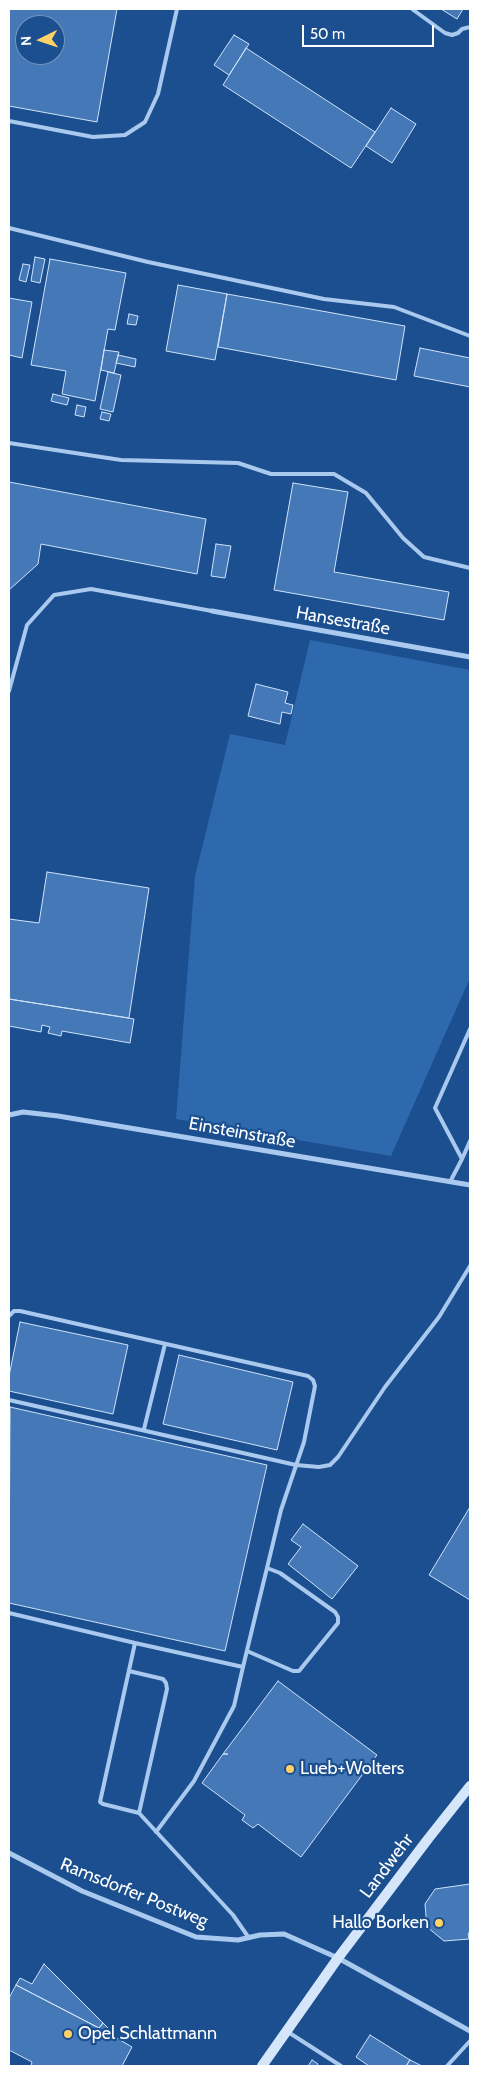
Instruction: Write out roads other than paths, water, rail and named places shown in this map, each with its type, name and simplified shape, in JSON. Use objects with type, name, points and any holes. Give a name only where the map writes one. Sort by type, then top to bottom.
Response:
[{"type":"main road","name":"Landwehr","points":[[262,2066],[338,1958],[470,1786]]},
{"type":"street","name":"Hansestraße","points":[[212,611],[470,657]]},
{"type":"street","name":"Einsteinstraße","points":[[9,1115],[23,1112],[58,1116],[470,1186]]},
{"type":"street","name":"Ramsdorfer Postweg","points":[[9,1853],[82,1891],[196,1937],[238,1940],[260,1935],[284,1934],[338,1958],[470,2031]]},
{"type":"lane","points":[[9,121],[93,137],[125,135],[145,122],[158,94],[177,9]]},
{"type":"lane","points":[[412,9],[452,35],[470,27]]},
{"type":"lane","points":[[9,228],[148,262],[314,296],[394,307],[470,336]]},
{"type":"lane","points":[[9,443],[121,460],[238,463],[271,474],[334,474],[366,493],[403,538],[424,557],[470,568]]},
{"type":"lane","points":[[9,691],[11,675],[27,625],[54,595],[91,589],[212,611]]},
{"type":"lane","points":[[462,1159],[435,1108],[470,1029]]},
{"type":"lane","points":[[450,1182],[470,1141]]},
{"type":"lane","points":[[9,1400],[144,1429],[296,1465],[319,1467],[330,1465],[338,1457],[385,1387],[439,1317],[470,1266]]},
{"type":"lane","points":[[9,1316],[14,1311],[20,1311],[308,1376],[313,1380],[315,1386],[304,1442],[281,1510],[234,1706],[194,1781],[156,1832]]},
{"type":"lane","points":[[144,1429],[164,1344]]},
{"type":"lane","points":[[247,1651],[293,1671],[299,1671],[338,1623],[338,1616],[335,1612],[280,1573],[267,1568]]},
{"type":"lane","points":[[9,1613],[243,1667]]},
{"type":"lane","points":[[135,1643],[100,1802],[139,1812],[233,1916],[249,1939]]},
{"type":"lane","points":[[129,1671],[162,1679],[166,1683],[167,1689],[139,1812]]},
{"type":"lane","points":[[287,2031],[341,2066]]},
{"type":"lane","points":[[448,2066],[470,2041]]},
{"type":"place","name":"Lueb+Wolters","points":[[290,1769]]},
{"type":"place","name":"Hallo Borken","points":[[439,1923]]},
{"type":"place","name":"Opel Schlattmann","points":[[68,2034]]}]
